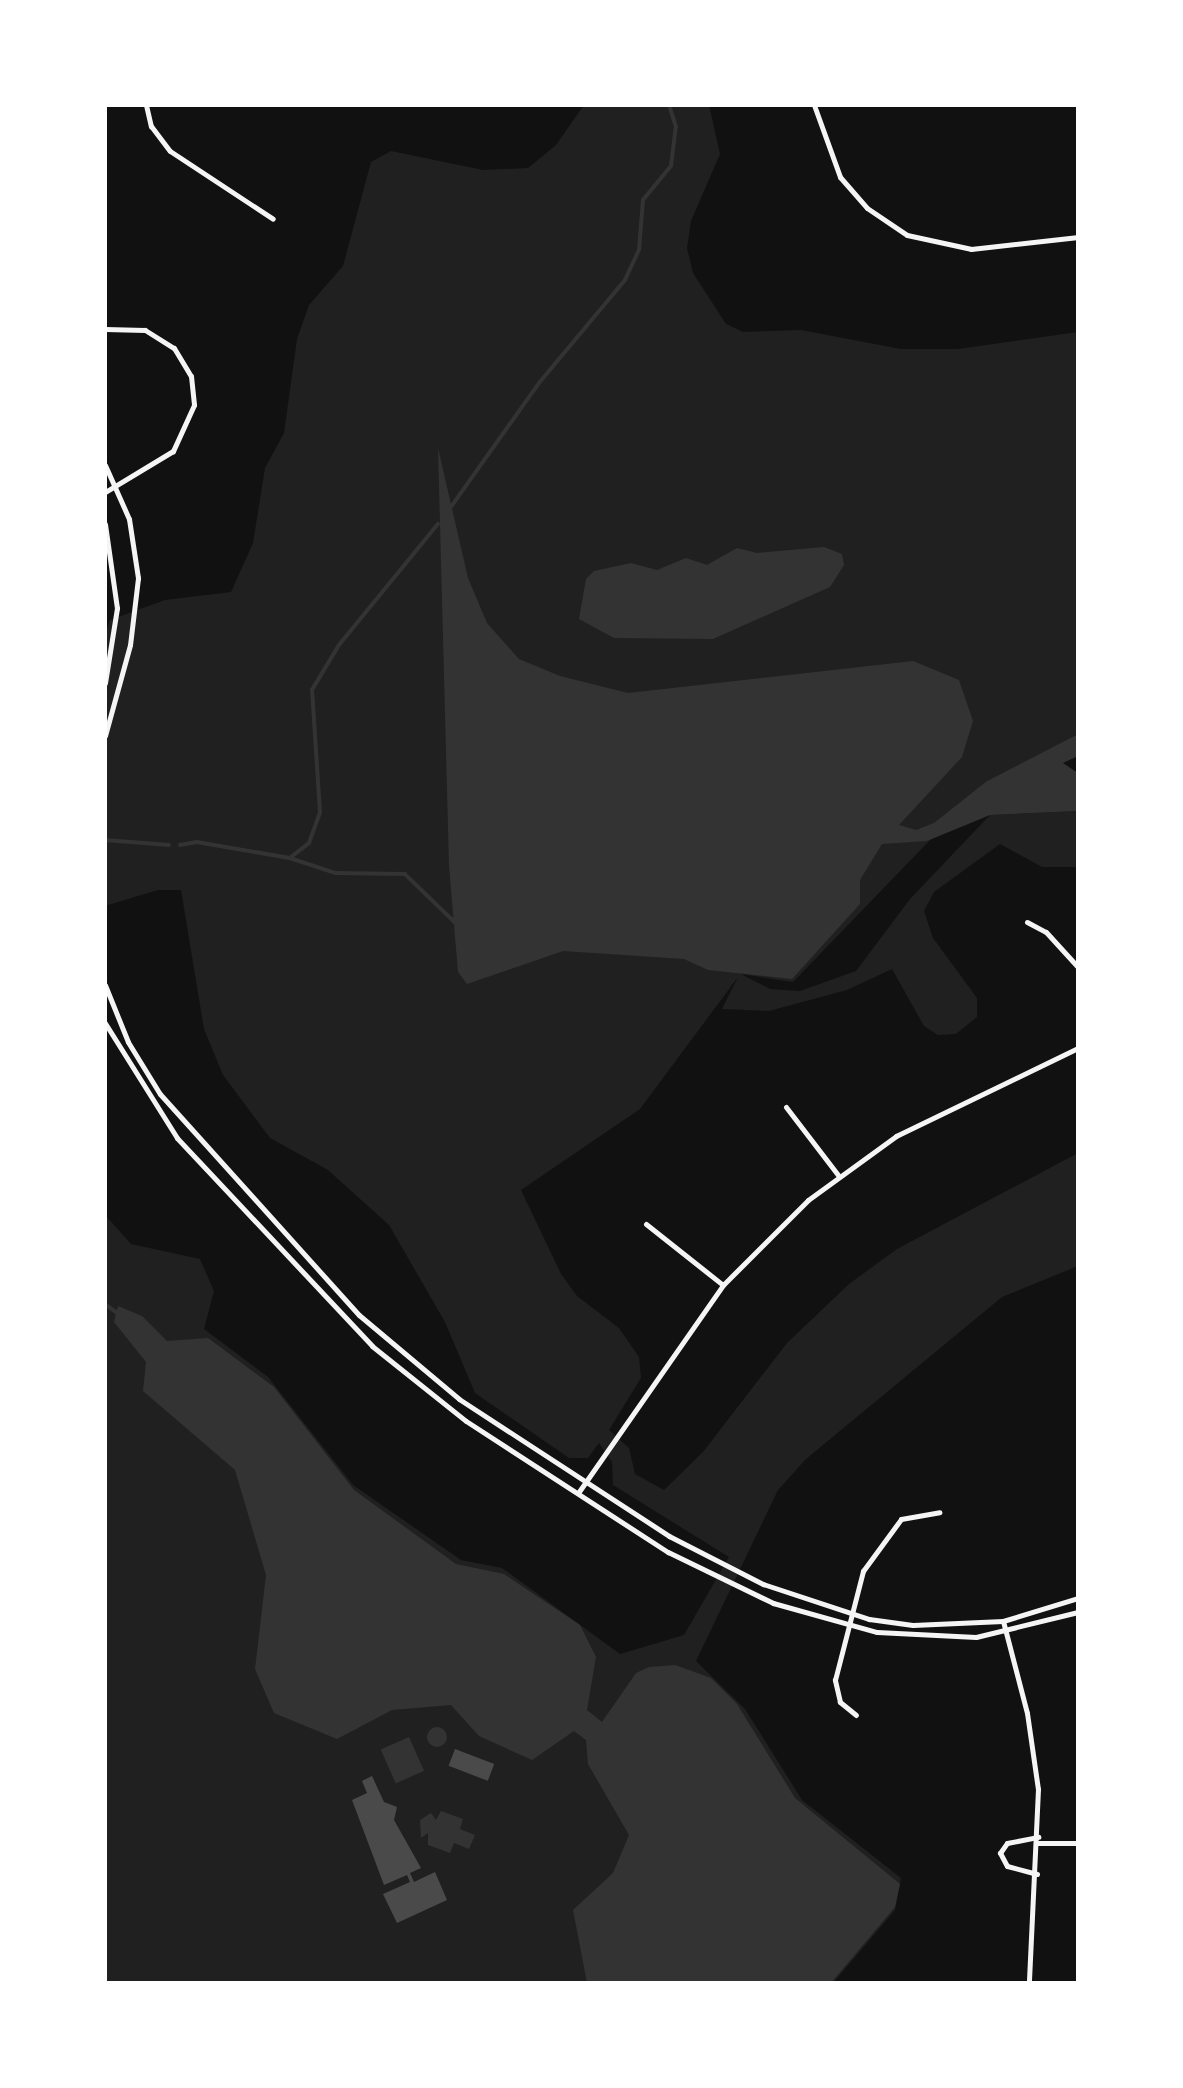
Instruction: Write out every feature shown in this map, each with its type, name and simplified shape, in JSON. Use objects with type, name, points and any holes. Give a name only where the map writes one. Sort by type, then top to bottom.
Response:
[{"type":"street","points":[[146,105],[151,126],[170,151],[273,219]]},
{"type":"street","points":[[814,105],[827,154],[840,177],[867,208],[900,231],[954,249],[1078,237]]},
{"type":"street","points":[[105,329],[130,327],[160,338],[184,362],[194,389],[184,437],[160,463],[105,492]]},
{"type":"street","points":[[105,466],[117,487],[135,545],[138,595],[105,736]]},
{"type":"street","points":[[105,524],[117,608],[105,683]]},
{"type":"street","points":[[1027,922],[1046,932],[1078,967]]},
{"type":"street","points":[[105,985],[128,1042],[160,1094],[323,1279],[427,1375],[586,1481],[738,1573],[852,1614],[913,1625],[1003,1621],[1078,1598]]},
{"type":"street","points":[[105,1023],[173,1132],[343,1318],[433,1397],[578,1493],[725,1583],[849,1626],[926,1637],[1006,1633],[1078,1612]]},
{"type":"street","points":[[578,1493],[723,1285],[838,1175],[896,1136],[1078,1048]]},
{"type":"street","points":[[786,1107],[838,1175]]},
{"type":"street","points":[[646,1224],[723,1285]]},
{"type":"street","points":[[1078,1381],[1078,1398]]},
{"type":"street","points":[[856,1715],[835,1692],[863,1571],[884,1535],[909,1514],[939,1512]]},
{"type":"street","points":[[1003,1621],[1036,1763],[1037,1874],[1029,1983]]},
{"type":"street","points":[[1037,1874],[1007,1866],[1000,1853],[1007,1843],[1037,1840],[1078,1843]]},
{"type":"shaded area","points":[[584,105],[709,105],[720,154],[691,221],[687,248],[693,273],[726,324],[743,332],[801,330],[901,349],[958,349],[1078,332],[1078,734],[987,781],[793,982],[741,974],[770,989],[800,991],[856,971],[910,899],[990,815],[1078,811],[1078,867],[1042,867],[1000,844],[934,892],[924,911],[933,938],[977,998],[977,1017],[956,1034],[938,1035],[924,1026],[892,969],[847,990],[769,1011],[722,1009],[738,977],[640,1109],[521,1190],[561,1274],[577,1296],[619,1328],[639,1357],[641,1378],[609,1430],[629,1448],[635,1474],[664,1490],[703,1452],[787,1343],[849,1284],[897,1249],[1078,1153],[1078,1266],[1002,1297],[806,1459],[778,1490],[696,1661],[745,1709],[802,1800],[901,1878],[895,1910],[833,1983],[105,1983],[105,1215],[131,1244],[200,1259],[214,1291],[204,1329],[268,1377],[353,1485],[461,1560],[502,1568],[620,1654],[684,1635],[729,1557],[613,1485],[612,1462],[599,1443],[588,1458],[569,1458],[475,1393],[445,1322],[389,1225],[328,1170],[270,1138],[223,1075],[204,1029],[181,890],[158,890],[105,906],[105,635],[110,620],[165,600],[231,592],[253,543],[265,468],[284,433],[297,339],[309,305],[343,266],[371,162],[391,151],[483,170],[528,168],[556,145]]},
{"type":"shaded area","points":[[438,448],[468,578],[487,623],[519,659],[560,676],[628,693],[913,661],[959,680],[973,721],[962,757],[899,825],[916,830],[934,823],[987,781],[1078,734],[1078,756],[1063,763],[1078,773],[1078,811],[990,815],[927,841],[882,844],[860,880],[860,904],[792,979],[708,970],[684,959],[563,951],[467,984],[458,972],[449,866]]},
{"type":"shaded area","points":[[824,547],[842,554],[844,565],[830,587],[713,639],[614,638],[579,619],[586,579],[594,571],[631,563],[657,570],[686,558],[707,565],[737,548],[757,553]]},
{"type":"shaded area","points":[[118,1306],[142,1316],[167,1341],[208,1338],[274,1387],[354,1490],[456,1564],[504,1574],[580,1625],[596,1657],[587,1710],[602,1722],[636,1673],[649,1667],[675,1665],[711,1678],[737,1704],[795,1798],[900,1884],[895,1907],[831,1983],[587,1983],[573,1910],[613,1873],[629,1835],[588,1764],[586,1740],[574,1731],[532,1760],[479,1736],[451,1705],[392,1710],[337,1739],[274,1713],[255,1669],[266,1575],[235,1470],[143,1391],[146,1362],[114,1322]]},
{"type":"shaded area","points":[[437,1727],[444,1730],[447,1737],[444,1744],[437,1747],[430,1744],[427,1737],[430,1730]]},
{"type":"shaded area","points":[[409,1737],[424,1771],[396,1783],[381,1750]]},
{"type":"shaded area","points":[[441,1811],[463,1819],[460,1829],[475,1835],[469,1849],[454,1843],[450,1853],[428,1845],[428,1833],[421,1838],[420,1820],[431,1813],[436,1820]]},
{"type":"building","points":[[455,1749],[494,1764],[488,1781],[449,1766]]},
{"type":"building","points":[[372,1776],[384,1802],[397,1807],[394,1820],[421,1868],[410,1873],[414,1882],[435,1872],[447,1900],[397,1923],[383,1894],[410,1882],[407,1875],[384,1885],[352,1800],[367,1793],[362,1781]]},
{"type":"waterway","points":[[451,507],[539,383],[625,280],[639,250],[643,200],[671,166],[676,127],[669,105]]},
{"type":"waterway","points":[[290,858],[309,843],[320,813],[312,690],[339,645],[438,524]]},
{"type":"waterway","points":[[105,840],[169,845]]},
{"type":"waterway","points":[[180,845],[197,842],[290,858],[336,873],[405,874],[457,924]]},
{"type":"waterway","points":[[105,1304],[116,1312]]}]
